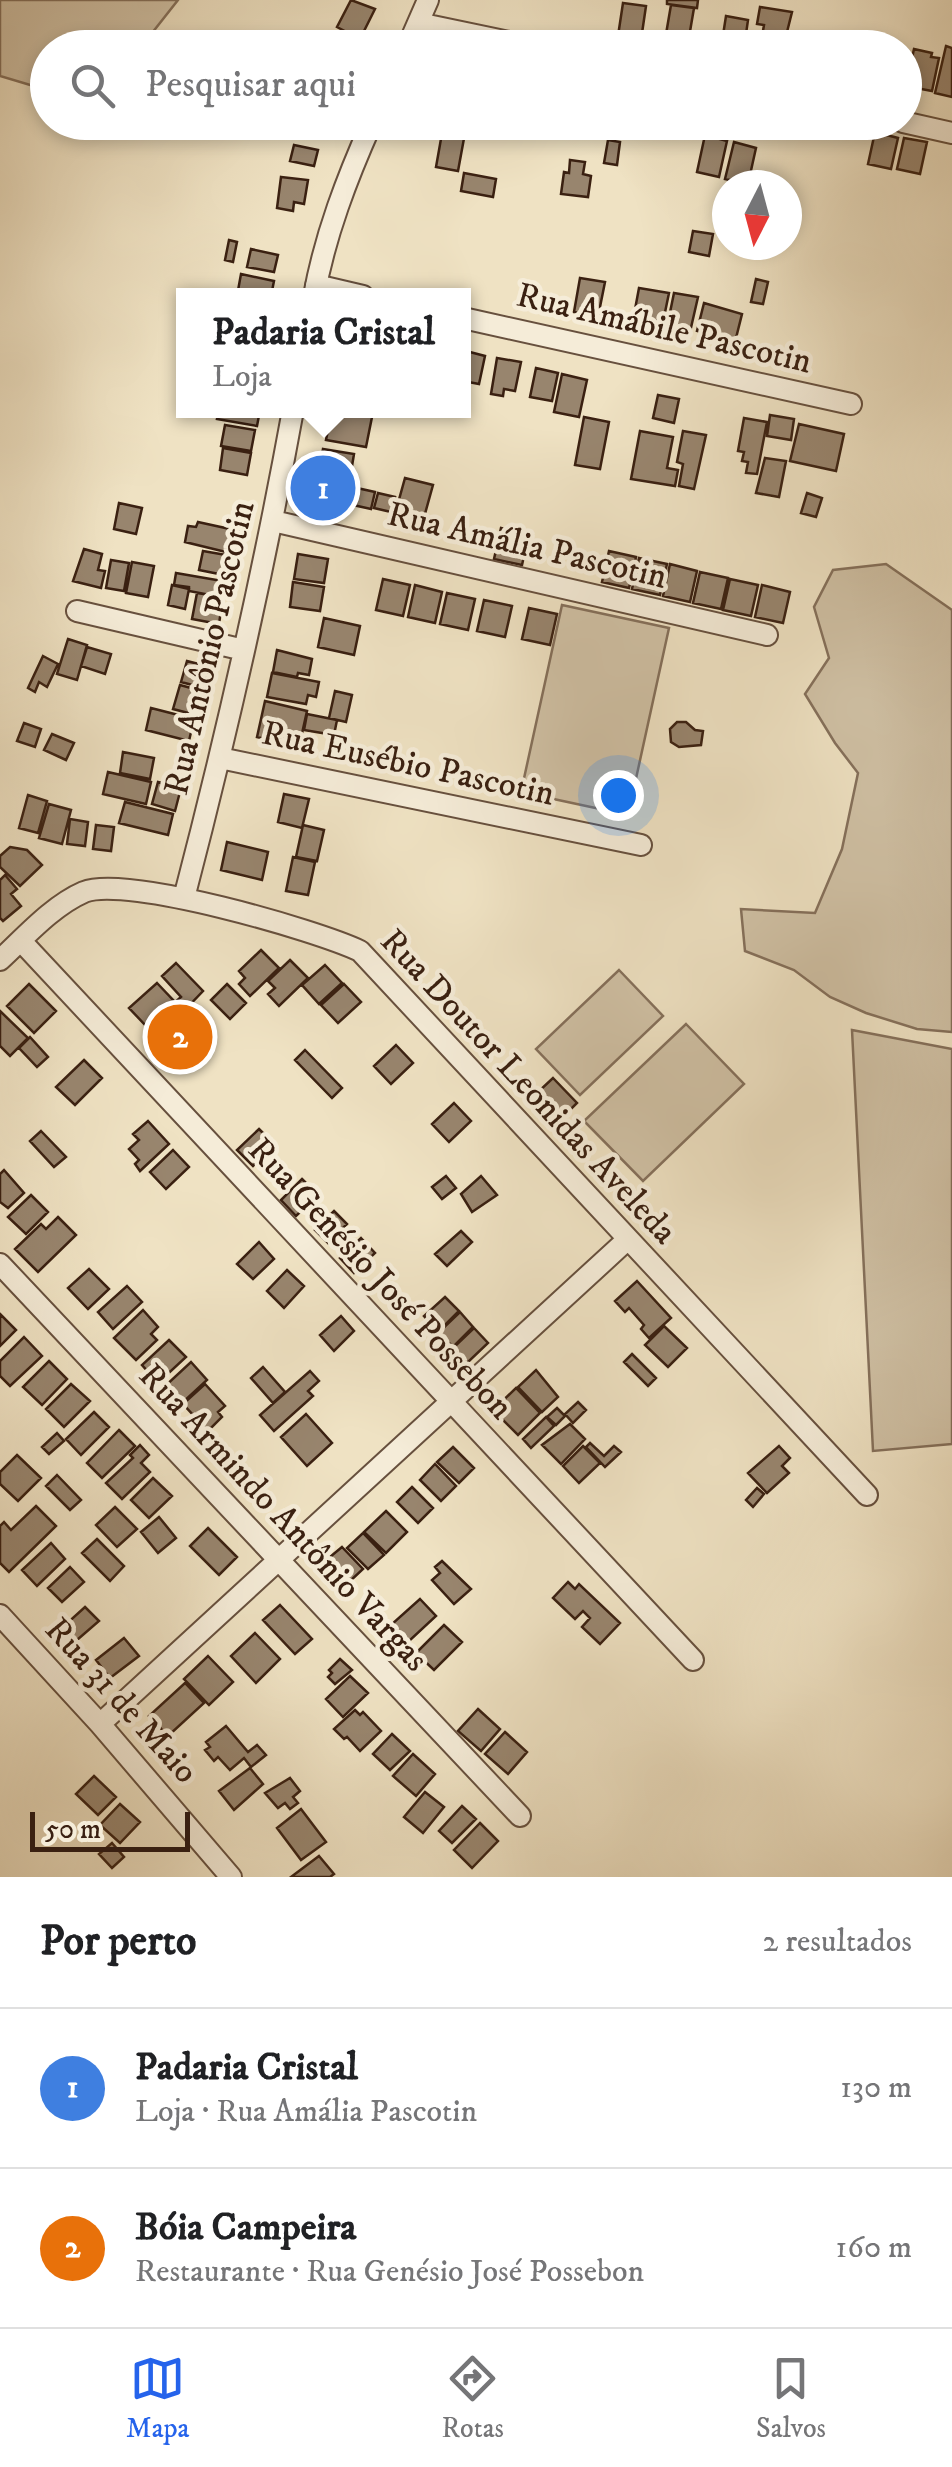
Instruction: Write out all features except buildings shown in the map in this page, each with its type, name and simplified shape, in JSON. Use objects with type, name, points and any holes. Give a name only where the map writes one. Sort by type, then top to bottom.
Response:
[{"type":"street","points":[[415,30],[428,0]]},
{"type":"street","points":[[418,23],[452,30]]},
{"type":"street","points":[[922,126],[952,132]]},
{"type":"street","points":[[315,288],[324,249],[364,140]]},
{"type":"street","name":"Rua Amábile Pascotin","points":[[471,320],[851,404]]},
{"type":"street","name":"Rua Antônio Pascotin","points":[[184,898],[220,758],[292,418]]},
{"type":"street","name":"Rua Amália Pascotin","points":[[273,520],[767,635]]},
{"type":"street","points":[[76,611],[244,650]]},
{"type":"street","name":"Rua Eusébio Pascotin","points":[[220,758],[642,845]]},
{"type":"street","name":"Rua Doutor Leonidas Aveleda","points":[[0,960],[59,908],[86,891],[114,889],[184,898],[333,938],[360,952],[867,1494]]},
{"type":"street","name":"Rua Genésio José Possebon","points":[[20,941],[693,1660]]},
{"type":"street","points":[[100,1724],[628,1239]]},
{"type":"street","name":"Rua Armindo Antônio Vargas","points":[[0,1264],[520,1816]]},
{"type":"street","name":"Rua 31 de Maio","points":[[0,1615],[231,1877]]},
{"type":"shaded area","points":[[0,0],[178,0],[154,30],[30,30],[30,85],[0,76]]},
{"type":"shaded area","points":[[886,564],[952,610],[952,1032],[917,1029],[866,1013],[830,997],[794,970],[745,951],[741,909],[815,913],[842,849],[858,773],[805,694],[829,658],[814,607],[833,570]]},
{"type":"shaded area","points":[[562,605],[669,628],[628,815],[521,792]]},
{"type":"shaded area","points":[[619,970],[663,1016],[580,1095],[536,1049]]},
{"type":"shaded area","points":[[686,1024],[744,1084],[643,1181],[584,1121]]},
{"type":"shaded area","points":[[852,1030],[952,1049],[952,1444],[873,1451]]},
{"type":"place","name":"Padaria Cristal","points":[[323,488]]},
{"type":"place","name":"Bóia Campeira","points":[[180,1037]]}]
